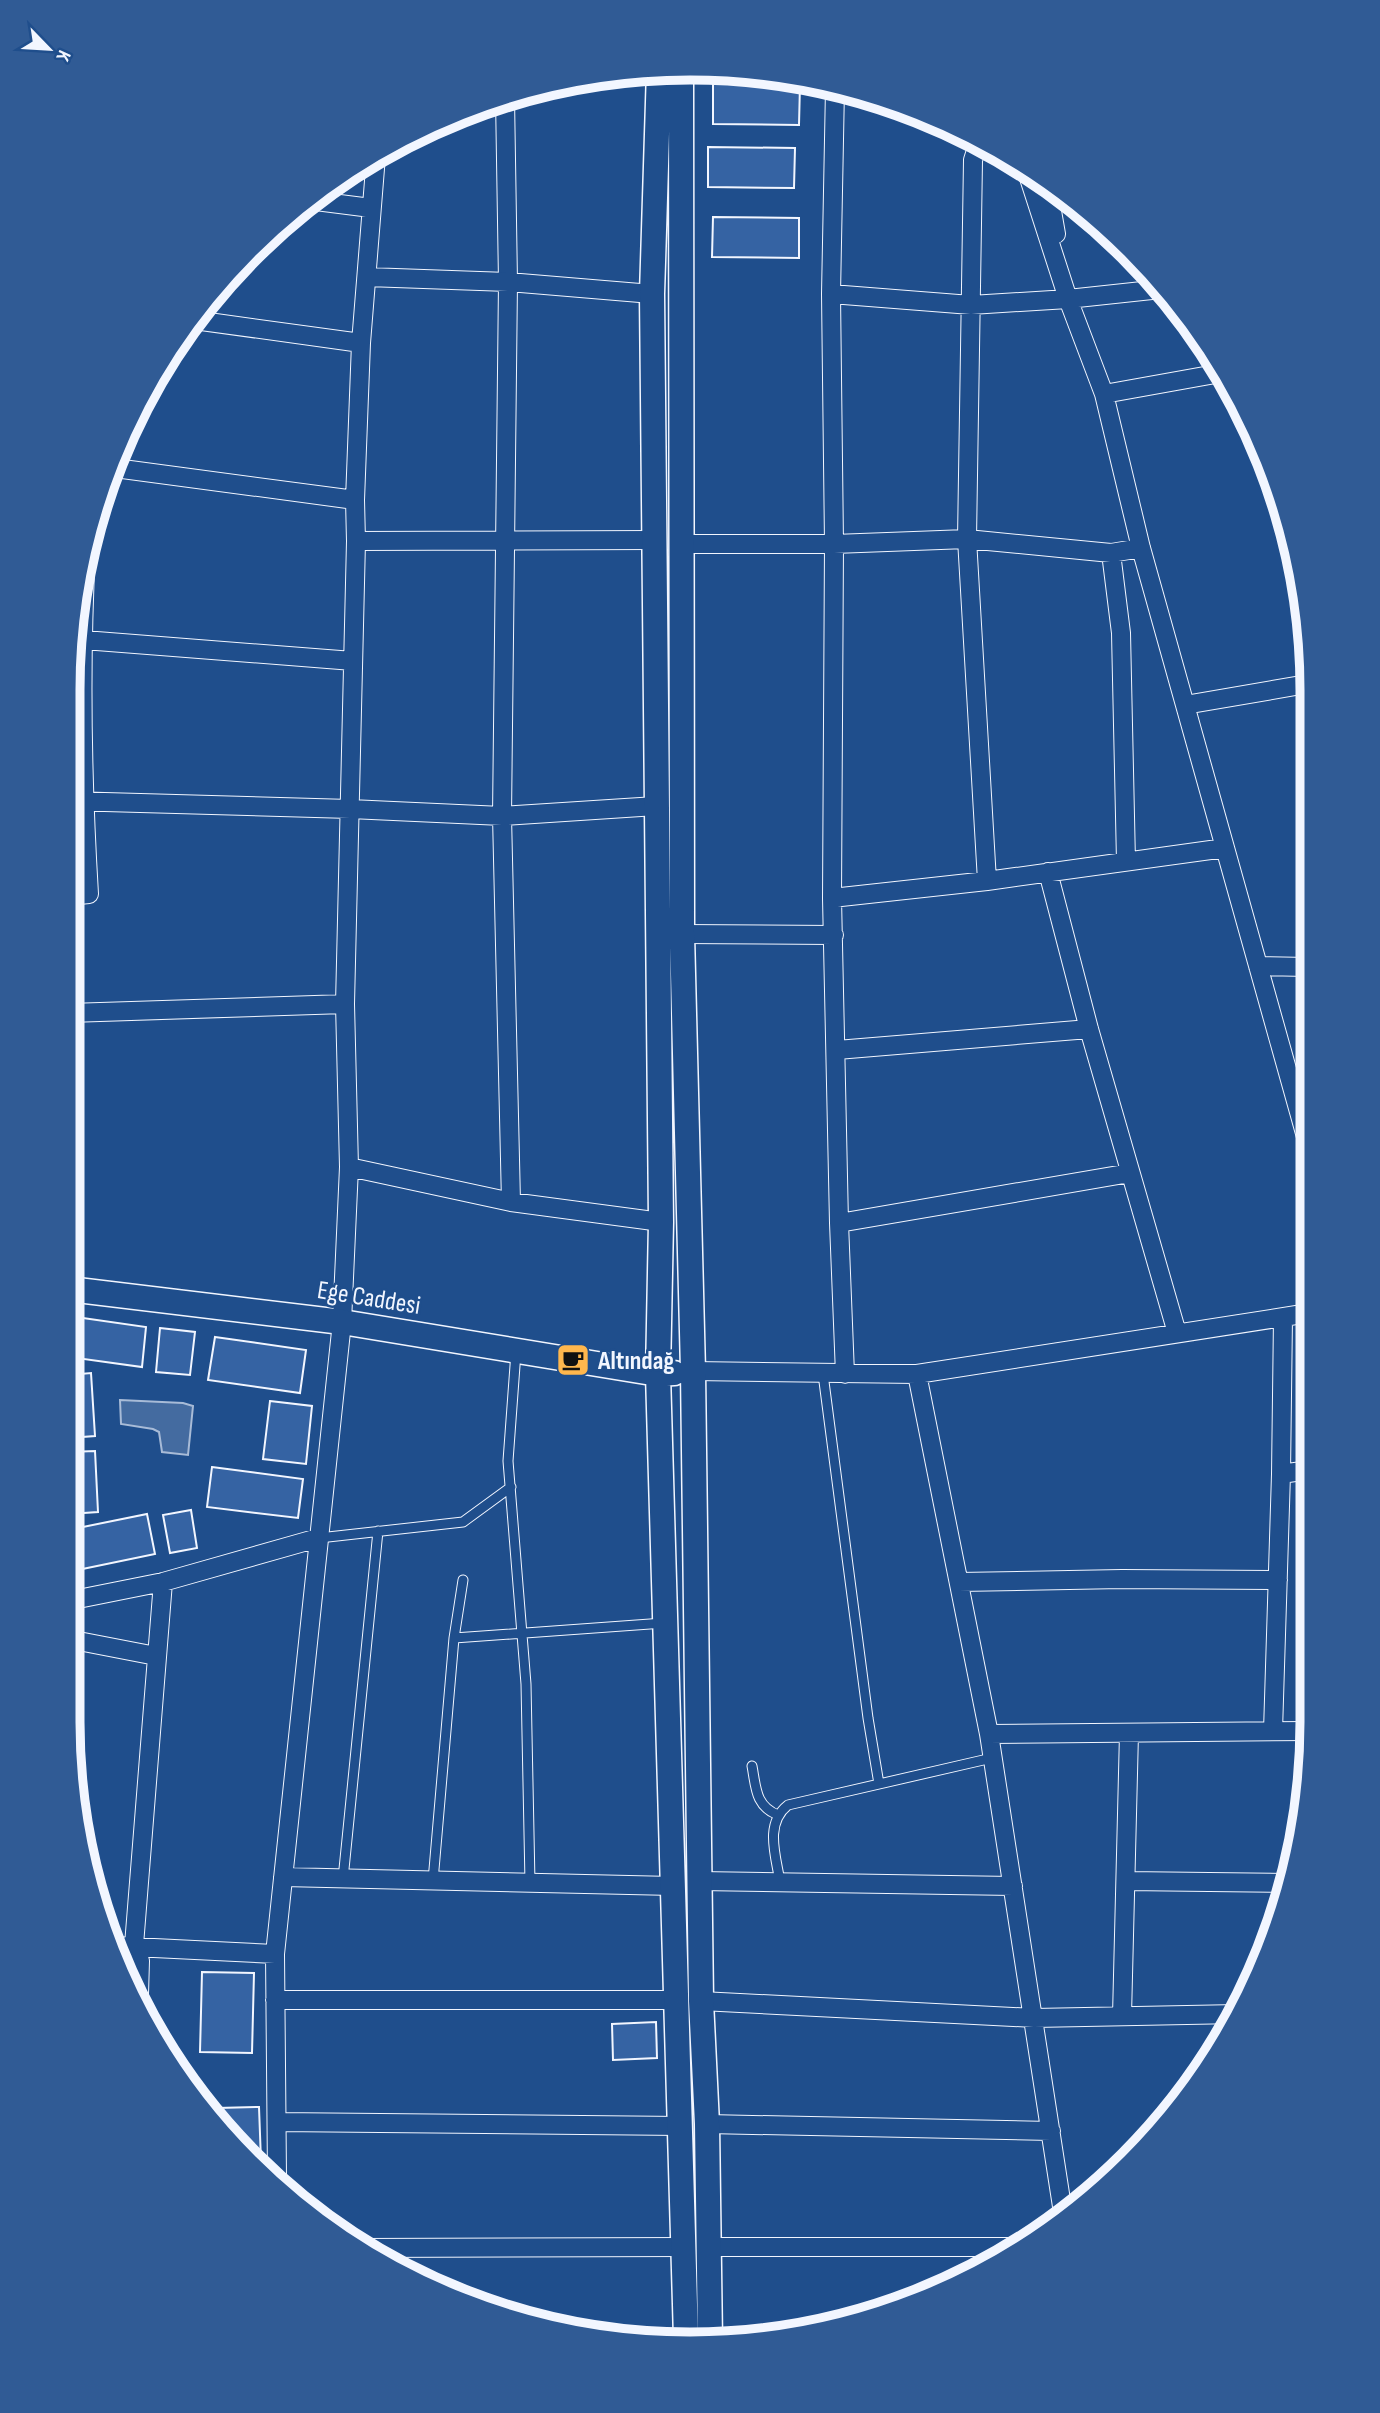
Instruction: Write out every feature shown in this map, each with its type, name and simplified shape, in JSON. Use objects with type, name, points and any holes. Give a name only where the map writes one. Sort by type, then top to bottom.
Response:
[{"type":"main road","points":[[681,80],[682,934],[693,1371],[701,2001],[710,2247],[710,2332]]},
{"type":"main road","points":[[659,82],[652,294],[661,1222],[658,1374],[686,2332]]},
{"type":"main road","name":"Ege Caddesi","points":[[80,1290],[342,1322],[658,1374],[693,1371]]},
{"type":"street","points":[[835,98],[831,293],[834,544],[832,898],[845,1374]]},
{"type":"street","points":[[505,109],[508,282],[502,816],[511,1202]]},
{"type":"street","points":[[976,152],[973,160],[967,539],[987,881]]},
{"type":"street","points":[[277,2171],[275,1954],[342,1322],[349,1167],[345,1004],[355,499],[361,342],[375,168]]},
{"type":"street","points":[[1031,184],[1068,299],[1104,394],[1141,548],[1300,1115]]},
{"type":"street","points":[[1050,198],[1068,299]]},
{"type":"street","points":[[324,202],[371,208]]},
{"type":"street","points":[[367,278],[508,282],[652,294]]},
{"type":"street","points":[[831,293],[971,305],[1150,290]]},
{"type":"street","points":[[204,321],[361,342]]},
{"type":"street","points":[[1104,394],[1212,375]]},
{"type":"street","points":[[122,469],[355,499]]},
{"type":"street","points":[[680,544],[834,544],[967,539],[1111,552],[1141,548]]},
{"type":"street","points":[[356,541],[653,540]]},
{"type":"street","points":[[1111,552],[1121,633],[1126,862]]},
{"type":"street","points":[[83,641],[353,661]]},
{"type":"street","points":[[1185,705],[1300,685]]},
{"type":"street","points":[[80,801],[502,816],[656,806]]},
{"type":"street","points":[[80,830],[89,894],[80,895]]},
{"type":"street","points":[[832,898],[987,881],[1225,848]]},
{"type":"street","points":[[1048,872],[1130,1173],[1177,1333]]},
{"type":"street","points":[[682,934],[834,935]]},
{"type":"street","points":[[1258,965],[1300,967]]},
{"type":"street","points":[[80,1013],[345,1004]]},
{"type":"street","points":[[837,1050],[1090,1029]]},
{"type":"street","points":[[349,1167],[511,1202],[661,1222]]},
{"type":"street","points":[[839,1223],[1130,1173]]},
{"type":"street","points":[[693,1371],[917,1374],[1300,1314]]},
{"type":"street","points":[[1273,1731],[1283,1317]]},
{"type":"street","points":[[917,1374],[989,1734],[1062,2206]]},
{"type":"street","points":[[1281,1474],[1300,1471]]},
{"type":"street","points":[[80,1599],[163,1582],[318,1538]]},
{"type":"street","points":[[959,1582],[1278,1580]]},
{"type":"street","points":[[139,1984],[140,1961],[134,1945],[163,1582]]},
{"type":"street","points":[[80,1641],[156,1656]]},
{"type":"street","points":[[989,1734],[1300,1731]]},
{"type":"street","points":[[1122,2016],[1129,1733]]},
{"type":"street","points":[[283,1877],[673,1886]]},
{"type":"street","points":[[699,1881],[1013,1886]]},
{"type":"street","points":[[1126,1881],[1278,1883]]},
{"type":"street","points":[[123,1945],[275,1954]]},
{"type":"street","points":[[275,2000],[675,2000]]},
{"type":"street","points":[[701,2001],[1034,2018],[1225,2014]]},
{"type":"street","points":[[277,2122],[681,2126]]},
{"type":"street","points":[[706,2124],[1051,2131]]},
{"type":"street","points":[[380,2248],[684,2247]]},
{"type":"street","points":[[710,2247],[1001,2247]]},
{"type":"lane","points":[[516,1351],[509,1461],[526,1684],[530,1883]]},
{"type":"lane","points":[[823,1374],[879,1784]]},
{"type":"lane","points":[[318,1538],[463,1522],[511,1487]]},
{"type":"lane","points":[[343,1879],[378,1531]]},
{"type":"lane","points":[[433,1881],[454,1638],[463,1580]]},
{"type":"lane","points":[[454,1638],[666,1623]]},
{"type":"lane","points":[[780,1882],[773,1829],[778,1815],[789,1805],[992,1758]]},
{"type":"lane","points":[[752,1766],[758,1800],[778,1815]]},
{"type":"water","points":[[120,1400],[183,1403],[193,1406],[188,1455],[162,1452],[159,1432],[153,1429],[121,1424]]},
{"type":"building","points":[[713,83],[744,83],[800,91],[799,125],[713,124]]},
{"type":"building","points":[[708,147],[795,148],[794,188],[708,187]]},
{"type":"building","points":[[713,217],[799,218],[799,258],[712,257]]},
{"type":"building","points":[[80,1318],[146,1327],[142,1367],[80,1359]]},
{"type":"building","points":[[160,1328],[195,1332],[190,1375],[156,1372]]},
{"type":"building","points":[[215,1337],[306,1350],[300,1393],[208,1380]]},
{"type":"building","points":[[91,1373],[95,1436],[80,1437],[80,1374]]},
{"type":"building","points":[[270,1401],[312,1406],[306,1464],[263,1459]]},
{"type":"building","points":[[95,1451],[98,1512],[80,1513],[80,1452]]},
{"type":"building","points":[[212,1467],[303,1479],[298,1518],[207,1507]]},
{"type":"building","points":[[191,1510],[197,1548],[170,1553],[163,1515]]},
{"type":"building","points":[[147,1514],[155,1554],[80,1570],[80,1528]]},
{"type":"building","points":[[202,1972],[254,1973],[252,2053],[200,2052]]},
{"type":"building","points":[[656,2022],[657,2058],[613,2060],[612,2024]]},
{"type":"building","points":[[259,2107],[261,2156],[232,2125],[218,2108]]},
{"type":"place","name":"Altındağ","points":[[573,1360]]}]
